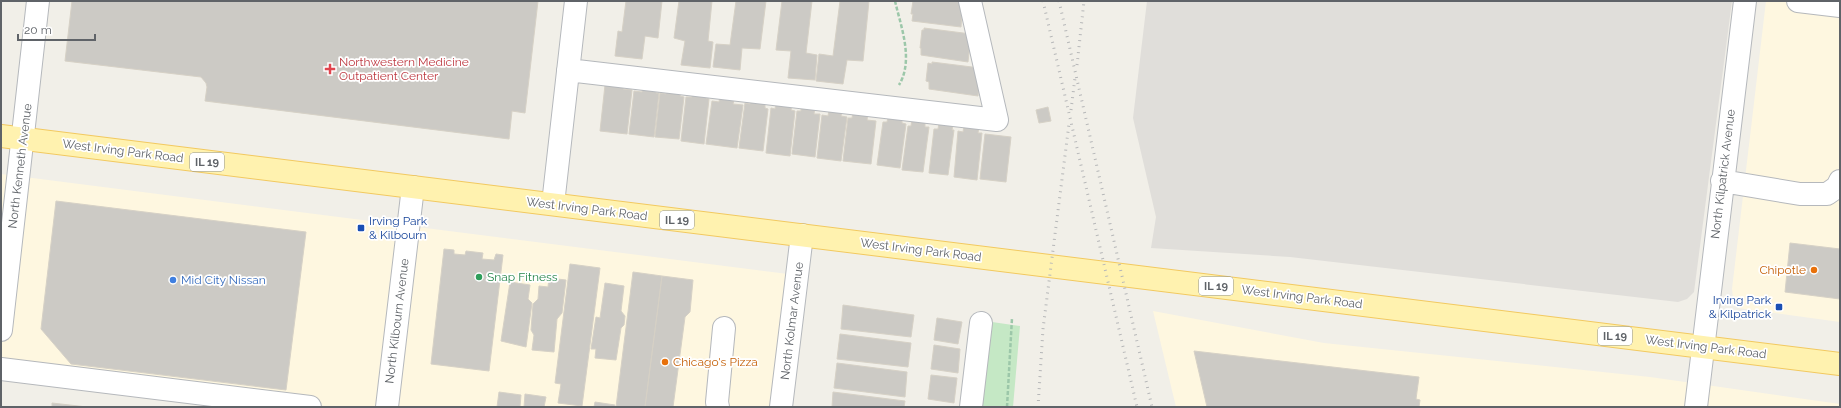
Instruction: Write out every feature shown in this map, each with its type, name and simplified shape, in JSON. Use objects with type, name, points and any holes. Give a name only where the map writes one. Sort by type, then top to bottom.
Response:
[{"type":"main road","name":"West Irving Park Road","points":[[1,136],[1840,364]]},
{"type":"street","name":"North Kenneth Avenue","points":[[1,330],[38,1]]},
{"type":"street","points":[[552,204],[576,1]]},
{"type":"street","points":[[568,70],[997,120],[970,1]]},
{"type":"street","name":"North Kilpatrick Avenue","points":[[1696,407],[1722,181],[1745,1]]},
{"type":"street","points":[[1798,1],[1840,6]]},
{"type":"street","points":[[1722,181],[1800,194],[1827,194],[1837,187],[1840,182]]},
{"type":"street","name":"North Kilbourn Avenue","points":[[386,407],[413,187]]},
{"type":"street","name":"North Kolmar Avenue","points":[[781,407],[802,235]]},
{"type":"street","points":[[971,407],[981,323]]},
{"type":"street","points":[[718,407],[717,402],[724,328]]},
{"type":"street","points":[[1,369],[193,400],[310,407]]},
{"type":"path","points":[[886,107],[906,75],[906,46],[895,1]]},
{"type":"path","points":[[1007,407],[1012,318]]},
{"type":"shaded area","points":[[1147,1],[1732,1],[1694,292],[1687,299],[1678,302],[1290,257],[1151,248],[1156,217],[1133,118]]},
{"type":"shaded area","points":[[1766,1],[1840,1],[1840,322],[1738,308],[1734,305],[1732,289]]},
{"type":"shaded area","points":[[1,174],[796,275],[778,407],[333,407],[1,366]]},
{"type":"shaded area","points":[[1153,311],[1324,343],[1650,377],[1840,404],[1840,407],[1176,407]]},
{"type":"green space","points":[[992,322],[1020,326],[1013,407],[982,407]]},
{"type":"building","name":"Northwestern Medicine Outpatient Center","points":[[72,1],[538,1],[525,113],[512,111],[509,139],[205,101],[207,87],[206,83],[201,77],[65,61]]},
{"type":"building","points":[[626,1],[662,1],[658,38],[645,36],[642,59],[615,56],[618,31],[622,32]]},
{"type":"building","points":[[679,1],[712,1],[708,41],[713,42],[710,68],[681,65],[685,41],[674,38]]},
{"type":"building","points":[[736,1],[766,1],[760,49],[742,48],[740,70],[713,67],[716,44],[730,45]]},
{"type":"building","points":[[782,1],[812,1],[806,53],[817,55],[815,80],[788,78],[791,51],[776,50]]},
{"type":"building","points":[[840,1],[869,1],[863,61],[847,60],[843,84],[816,81],[819,54],[833,56]]},
{"type":"building","points":[[913,1],[963,1],[961,27],[912,21],[913,14],[911,14]]},
{"type":"building","points":[[924,28],[971,34],[968,62],[921,55],[920,48],[922,30],[924,30]]},
{"type":"building","points":[[932,62],[980,68],[978,96],[929,89],[929,82],[926,81],[928,63],[932,64]]},
{"type":"building","points":[[624,83],[623,89],[632,90],[627,134],[600,131],[605,85]]},
{"type":"building","points":[[643,87],[656,89],[656,93],[659,93],[654,137],[629,134],[634,91],[642,92]]},
{"type":"building","points":[[667,90],[681,92],[680,96],[684,97],[679,139],[655,137],[660,93],[666,94]]},
{"type":"building","points":[[692,92],[707,93],[706,98],[709,99],[704,144],[681,141],[686,97],[692,97]]},
{"type":"building","points":[[720,95],[735,96],[733,104],[743,105],[737,148],[706,144],[712,101],[719,102]]},
{"type":"building","points":[[751,100],[765,102],[765,108],[768,109],[763,151],[739,148],[745,103],[750,104]]},
{"type":"building","points":[[776,103],[792,105],[791,110],[795,111],[790,156],[766,153],[771,108],[775,109]]},
{"type":"building","points":[[801,106],[815,107],[814,114],[820,114],[815,157],[792,154],[797,111],[801,111]]},
{"type":"building","points":[[1048,107],[1051,121],[1039,123],[1036,110]]},
{"type":"building","points":[[829,110],[842,111],[841,116],[847,117],[841,161],[817,158],[822,115],[828,116]]},
{"type":"building","points":[[853,112],[868,113],[867,120],[876,121],[871,164],[843,161],[848,118],[852,118]]},
{"type":"building","points":[[888,117],[902,119],[902,123],[906,124],[900,168],[877,165],[883,122],[887,122]]},
{"type":"building","points":[[912,118],[925,120],[925,127],[929,127],[923,172],[902,170],[908,126],[911,126]]},
{"type":"building","points":[[939,123],[953,125],[952,130],[954,130],[948,175],[929,173],[934,129],[938,129]]},
{"type":"building","points":[[964,126],[979,127],[978,133],[982,133],[977,180],[954,177],[958,131],[963,132]]},
{"type":"building","points":[[985,134],[1011,137],[1006,182],[980,179]]},
{"type":"building","name":"Mid City Nissan","points":[[56,201],[306,232],[286,390],[71,364],[41,329]]},
{"type":"building","name":"Chipotle","points":[[1790,243],[1840,249],[1840,299],[1785,292]]},
{"type":"building","points":[[444,249],[454,250],[454,254],[465,255],[466,251],[483,253],[482,259],[494,260],[496,254],[503,255],[489,371],[431,364]]},
{"type":"building","points":[[570,264],[600,268],[582,406],[558,403],[561,384],[555,383]]},
{"type":"building","points":[[633,272],[662,276],[645,407],[616,407]]},
{"type":"building","name":"Chicago's Pizza","points":[[662,276],[693,280],[690,312],[685,317],[673,407],[645,407]]},
{"type":"building","points":[[549,278],[566,280],[562,313],[557,319],[554,352],[532,350],[534,335],[531,330],[533,304],[538,299],[539,286],[548,287]]},
{"type":"building","points":[[510,282],[530,285],[528,299],[532,303],[526,347],[501,341]]},
{"type":"building","points":[[605,283],[624,286],[621,311],[625,316],[624,325],[621,328],[616,360],[595,358],[596,349],[591,349],[596,317],[600,318]]},
{"type":"building","points":[[843,305],[914,315],[911,337],[841,329]]},
{"type":"building","points":[[937,318],[962,322],[958,344],[934,340]]},
{"type":"building","points":[[840,334],[911,343],[908,367],[837,359]]},
{"type":"building","points":[[934,345],[960,349],[958,373],[931,369]]},
{"type":"building","points":[[1194,351],[1419,377],[1416,399],[1420,400],[1419,407],[1207,407]]},
{"type":"building","points":[[837,363],[907,372],[905,397],[834,388]]},
{"type":"building","points":[[931,375],[957,378],[954,403],[928,399]]},
{"type":"building","points":[[499,392],[521,395],[520,407],[497,407]]},
{"type":"building","points":[[833,392],[905,401],[904,407],[832,407]]},
{"type":"building","points":[[525,394],[546,397],[544,407],[524,407]]},
{"type":"building","points":[[595,402],[615,405],[614,407],[594,407]]},
{"type":"building","points":[[52,403],[87,407],[52,407]]},
{"type":"railway","points":[[1043,1],[1137,407]]},
{"type":"railway","points":[[1059,1],[1152,407]]},
{"type":"railway","points":[[1077,65],[1084,1]]},
{"type":"railway","points":[[1071,110],[1075,78]]},
{"type":"railway","points":[[1038,407],[1043,329],[1069,124]]},
{"type":"place","name":"Northwestern Medicine Outpatient Center","points":[[330,69]]},
{"type":"place","name":"Irving Park & Kilbourn","points":[[361,228]]},
{"type":"place","name":"Chipotle","points":[[1814,270]]},
{"type":"place","name":"Snap Fitness","points":[[479,277]]},
{"type":"place","name":"Mid City Nissan","points":[[173,280]]},
{"type":"place","name":"Irving Park & Kilpatrick","points":[[1779,307]]},
{"type":"place","name":"Chicago's Pizza","points":[[665,362]]}]
